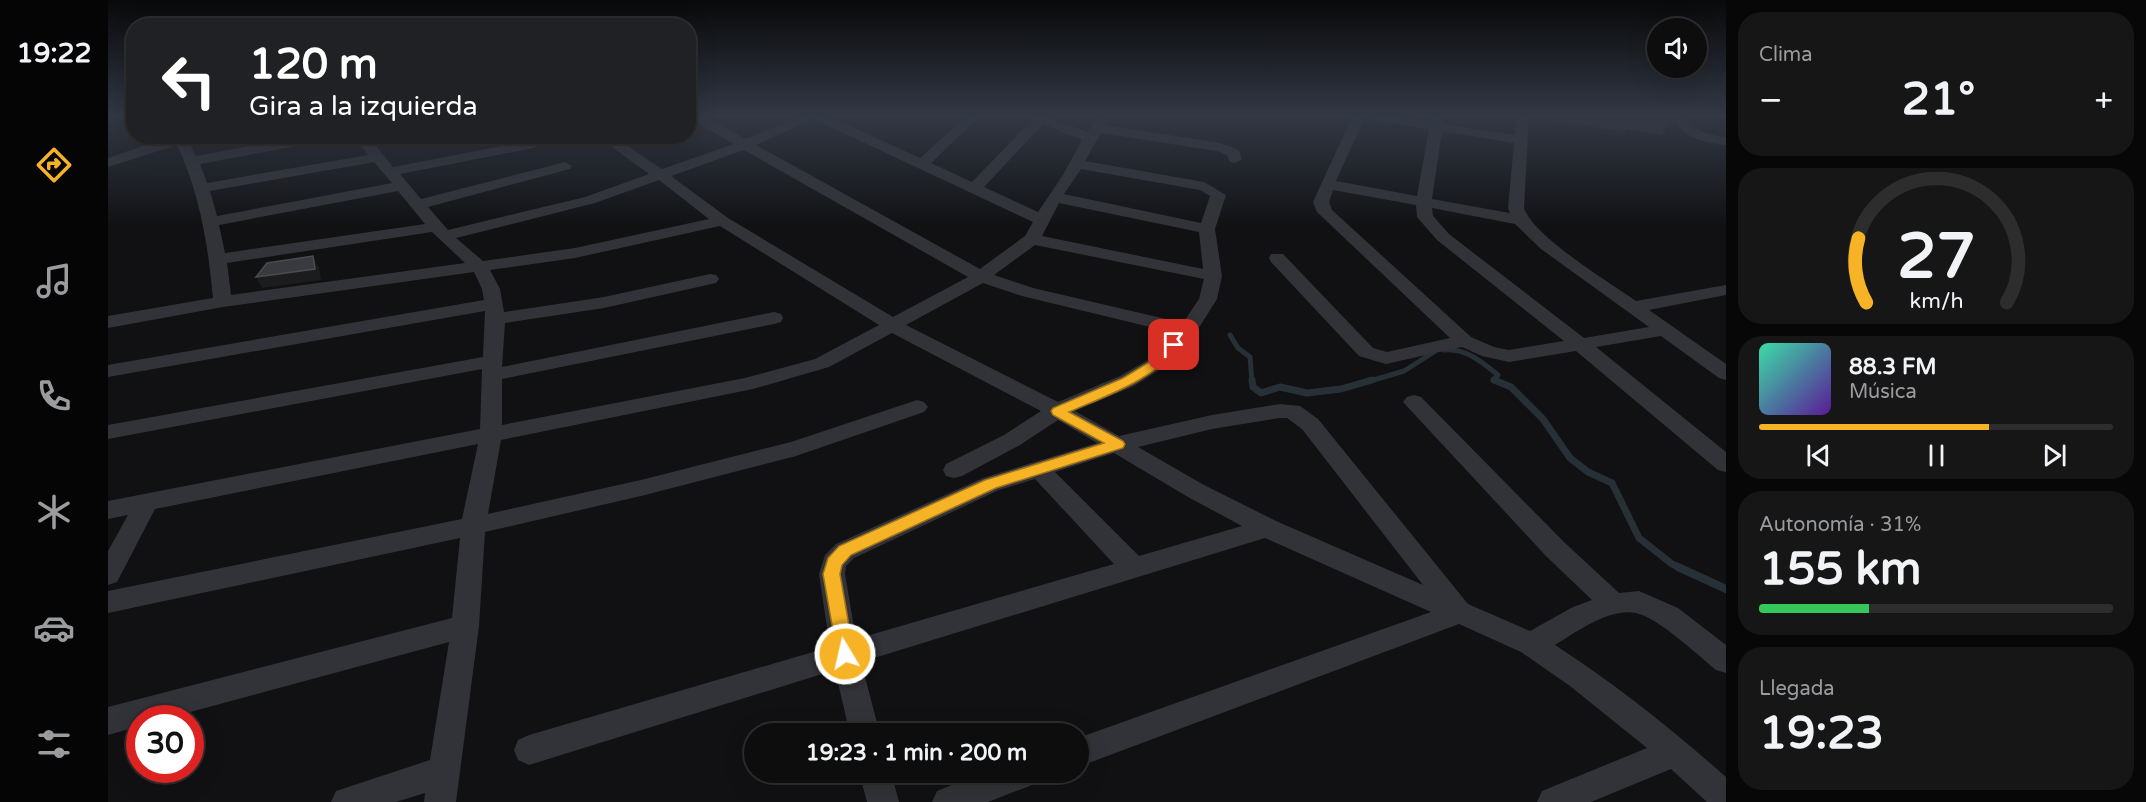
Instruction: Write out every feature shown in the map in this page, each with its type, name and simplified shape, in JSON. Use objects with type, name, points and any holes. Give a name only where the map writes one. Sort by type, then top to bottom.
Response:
[{"type":"street","points":[[108,162],[139,152]]},
{"type":"street","points":[[189,152],[203,189],[212,222],[223,302]]},
{"type":"street","points":[[193,161],[239,152]]},
{"type":"street","points":[[347,802],[443,787],[465,626],[473,526],[491,434],[494,311],[491,289],[479,266],[440,232],[373,152]]},
{"type":"street","points":[[212,222],[388,172],[489,152]]},
{"type":"street","points":[[627,152],[722,221],[894,326],[1067,416],[1196,491],[1267,528],[1531,644],[1580,677],[1675,752],[1726,798]]},
{"type":"street","points":[[218,259],[440,232],[590,200],[724,152]]},
{"type":"street","points":[[757,152],[981,277],[1028,292],[1188,330]]},
{"type":"street","points":[[896,152],[1042,220]]},
{"type":"street","points":[[922,164],[935,152]]},
{"type":"street","points":[[974,189],[1007,152]]},
{"type":"street","points":[[108,510],[786,374],[822,363],[981,277],[1032,239],[1054,197],[1083,152]]},
{"type":"street","points":[[1233,152],[1234,159]]},
{"type":"street","points":[[1342,152],[1321,202],[1325,212],[1464,341],[1489,352],[1509,356],[1665,330]]},
{"type":"street","points":[[1432,152],[1424,203],[1425,217],[1443,237],[1579,343],[1726,464]]},
{"type":"street","points":[[1520,152],[1516,208],[1520,220],[1547,245],[1633,308],[1722,368]]},
{"type":"street","points":[[954,470],[1012,440],[1067,416],[1160,361],[1188,330],[1208,299],[1212,276],[1207,229],[1218,195],[1210,188],[1076,164]]},
{"type":"street","points":[[416,205],[565,166]]},
{"type":"street","points":[[203,189],[388,172]]},
{"type":"street","points":[[1327,184],[1520,220]]},
{"type":"street","points":[[1054,197],[1207,229]]},
{"type":"street","points":[[108,322],[223,302],[575,253],[722,221]]},
{"type":"street","points":[[1032,239],[1212,276]]},
{"type":"street","points":[[1277,258],[1366,352],[1375,357],[1386,358],[1464,341]]},
{"type":"street","points":[[108,371],[494,311],[555,311],[669,290],[710,279]]},
{"type":"street","points":[[1633,308],[1726,290]]},
{"type":"street","points":[[108,432],[774,318]]},
{"type":"street","points":[[1413,402],[1555,549],[1613,604]]},
{"type":"street","points":[[108,602],[473,526],[641,488],[796,448],[916,407]]},
{"type":"street","points":[[862,723],[845,654],[832,574],[834,562],[845,551],[991,484],[1040,470],[1111,441],[1212,422],[1280,411],[1292,411],[1300,416],[1317,433],[1402,538],[1459,613]]},
{"type":"street","points":[[1040,470],[1134,568]]},
{"type":"street","points":[[108,575],[147,502]]},
{"type":"street","points":[[529,750],[1267,528]]},
{"type":"street","points":[[1531,644],[1583,615],[1613,604],[1638,602],[1668,616],[1726,661]]},
{"type":"street","points":[[1089,749],[1459,613]]},
{"type":"street","points":[[108,721],[465,626]]},
{"type":"street","points":[[1553,802],[1675,752]]},
{"type":"street","points":[[878,783],[883,802]]},
{"type":"street","points":[[948,802],[997,783]]},
{"type":"building","points":[[313,256],[315,269],[256,277],[267,263]]},
{"type":"waterway","points":[[1230,335],[1238,348],[1250,357],[1252,382]]},
{"type":"waterway","points":[[1444,350],[1459,351],[1473,357],[1498,375],[1494,380]]},
{"type":"waterway","points":[[1367,382],[1404,371],[1434,352]]},
{"type":"waterway","points":[[1252,380],[1253,387],[1261,393],[1280,387],[1307,393],[1341,389],[1372,380]]},
{"type":"waterway","points":[[1494,380],[1511,387],[1543,419],[1570,458],[1588,472],[1612,483],[1639,538],[1672,564],[1681,568]]},
{"type":"waterway","points":[[1494,380],[1498,382]]},
{"type":"waterway","points":[[1678,567],[1726,589]]},
{"type":"route","points":[[845,654],[832,574],[834,562],[845,551],[991,484],[1118,444],[1058,411],[1127,381],[1160,361],[1174,345]]}]
